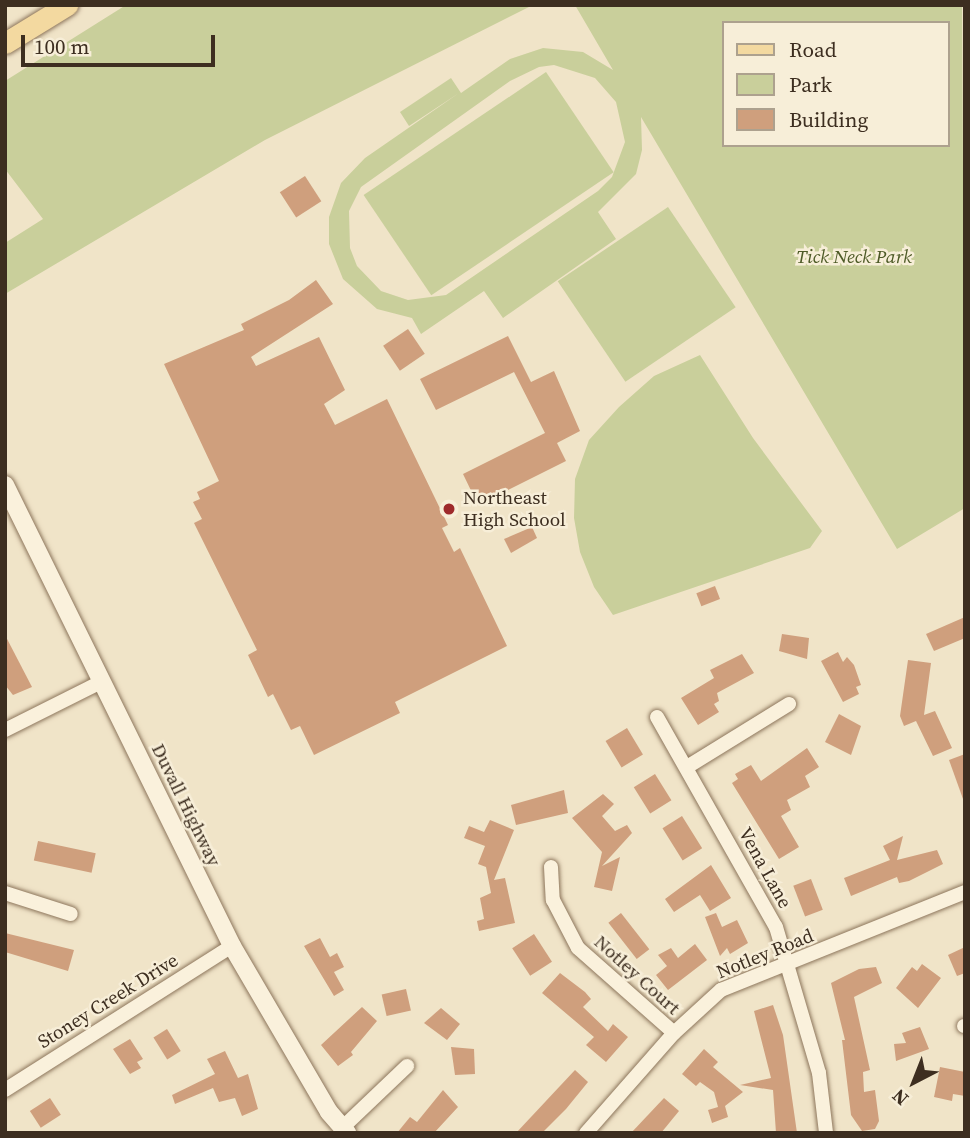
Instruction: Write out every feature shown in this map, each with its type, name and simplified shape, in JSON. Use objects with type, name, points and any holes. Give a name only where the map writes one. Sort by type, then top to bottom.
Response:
[{"type":"main road","points":[[5,43],[56,8]]},
{"type":"street","name":"Duvall Highway","points":[[5,485],[232,946],[345,1131]]},
{"type":"street","points":[[5,730],[101,682]]},
{"type":"street","points":[[687,766],[789,704]]},
{"type":"street","name":"Vena Lane","points":[[657,717],[776,928],[819,1073],[826,1133]]},
{"type":"street","name":"Notley Court","points":[[551,867],[553,900],[578,948],[674,1033]]},
{"type":"street","name":"Notley Road","points":[[586,1133],[674,1033],[721,990],[789,966],[965,892]]},
{"type":"street","points":[[5,893],[71,914]]},
{"type":"street","name":"Stoney Creek Drive","points":[[5,1090],[232,946]]},
{"type":"street","points":[[345,1131],[407,1066]]},
{"type":"green space","points":[[126,5],[533,5],[265,140],[5,294],[5,243],[43,219],[5,169],[5,81]]},
{"type":"green space","name":"Tick Neck Park","points":[[575,5],[962,5],[965,508],[897,549],[641,117],[642,150],[636,174],[598,212],[616,239],[503,318],[484,291],[421,334],[412,318],[377,309],[343,279],[329,244],[329,217],[341,183],[365,158],[459,93],[409,126],[400,112],[451,78],[461,93],[510,59],[543,48],[583,52],[613,70]],"holes":[[[554,65],[595,78],[616,102],[625,142],[612,177],[598,191],[446,295],[408,300],[381,291],[357,266],[350,248],[349,211],[361,187],[510,81],[539,67]]]},
{"type":"green space","points":[[546,72],[614,172],[431,295],[364,195]]},
{"type":"green space","points":[[668,207],[736,307],[625,382],[558,281]]},
{"type":"green space","points":[[700,355],[753,438],[822,531],[810,548],[613,615],[594,587],[580,552],[574,518],[575,479],[589,440],[619,407],[654,376]]},
{"type":"building","points":[[305,176],[321,201],[296,217],[280,192]]},
{"type":"building","points":[[316,280],[333,304],[251,357],[256,366],[319,337],[345,390],[324,404],[335,425],[387,399],[448,525],[442,528],[454,552],[460,548],[507,646],[395,702],[400,713],[314,755],[300,726],[291,730],[273,694],[268,697],[248,655],[257,650],[194,523],[202,519],[193,502],[200,499],[197,492],[219,481],[164,364],[244,330],[241,324],[289,300]]},
{"type":"building","points":[[408,329],[425,354],[400,371],[383,346]]},
{"type":"building","points":[[508,336],[531,382],[554,371],[580,431],[557,443],[566,461],[478,505],[463,474],[545,433],[514,372],[436,410],[420,379]]},
{"type":"building","points":[[532,527],[537,538],[511,553],[504,539]]},
{"type":"building","points":[[715,586],[720,599],[701,606],[696,593]]},
{"type":"building","points":[[965,617],[965,638],[934,651],[926,634]]},
{"type":"building","points":[[782,634],[809,638],[807,659],[779,651]]},
{"type":"building","points":[[5,635],[32,687],[13,695],[5,685]]},
{"type":"building","points":[[838,652],[843,662],[847,657],[854,665],[861,685],[856,687],[859,694],[843,702],[821,661]]},
{"type":"building","points":[[742,654],[754,673],[717,693],[719,701],[714,704],[719,712],[698,725],[681,698],[714,678],[710,670]]},
{"type":"building","points":[[908,660],[931,663],[924,715],[935,711],[952,748],[933,756],[916,721],[904,726],[900,716]]},
{"type":"building","points":[[839,714],[861,726],[851,755],[825,742]]},
{"type":"building","points":[[627,728],[643,755],[622,767],[606,741]]},
{"type":"building","points":[[807,748],[819,767],[805,776],[810,787],[787,800],[791,810],[781,816],[799,847],[779,859],[732,783],[738,779],[735,774],[751,765],[761,781]]},
{"type":"building","points":[[965,754],[965,798],[963,799],[949,760]]},
{"type":"building","points":[[655,774],[671,800],[650,814],[634,787]]},
{"type":"building","points":[[564,790],[568,813],[516,825],[511,805]]},
{"type":"building","points":[[603,794],[614,804],[602,816],[615,831],[627,825],[632,833],[602,866],[620,857],[612,891],[594,887],[602,852],[572,818]]},
{"type":"building","points":[[682,816],[702,848],[683,860],[662,828]]},
{"type":"building","points":[[490,820],[514,830],[494,880],[505,878],[515,923],[479,931],[477,921],[484,919],[480,898],[491,893],[486,867],[478,864],[485,846],[464,838],[469,826],[484,832]]},
{"type":"building","points":[[903,836],[897,860],[937,850],[943,864],[909,881],[899,883],[897,877],[851,896],[844,878],[890,860],[883,846]]},
{"type":"building","points":[[38,841],[96,853],[92,873],[34,861]]},
{"type":"building","points":[[711,865],[731,898],[710,911],[700,895],[674,912],[665,899]]},
{"type":"building","points":[[811,879],[823,910],[805,917],[793,886]]},
{"type":"building","points":[[621,913],[649,949],[637,959],[608,923]]},
{"type":"building","points":[[716,913],[722,927],[737,920],[748,943],[730,954],[727,948],[720,956],[705,917]]},
{"type":"building","points":[[5,933],[74,950],[68,971],[5,952]]},
{"type":"building","points":[[534,934],[552,962],[530,976],[512,948]]},
{"type":"building","points":[[320,938],[330,957],[337,953],[344,967],[334,972],[344,990],[334,996],[304,946]]},
{"type":"building","points":[[695,944],[707,960],[668,990],[656,975],[667,966],[658,955],[671,948],[678,958]]},
{"type":"building","points":[[965,947],[965,973],[957,976],[948,955]]},
{"type":"building","points":[[922,964],[941,978],[918,1008],[896,988],[912,967],[917,971]]},
{"type":"building","points":[[876,967],[882,983],[854,997],[870,1070],[863,1072],[864,1092],[875,1090],[879,1121],[875,1129],[862,1131],[851,1115],[842,1040],[845,1040],[831,983],[859,969]]},
{"type":"building","points":[[560,973],[591,999],[583,1007],[608,1031],[613,1024],[628,1037],[606,1062],[586,1045],[594,1037],[542,993]]},
{"type":"building","points":[[406,989],[411,1010],[387,1016],[382,995]]},
{"type":"building","points":[[773,1005],[783,1035],[797,1133],[776,1133],[773,1090],[740,1085],[771,1078],[754,1011]]},
{"type":"building","points":[[362,1007],[377,1021],[351,1052],[353,1055],[338,1066],[321,1045]]},
{"type":"building","points":[[441,1008],[460,1024],[447,1040],[424,1023]]},
{"type":"building","points":[[920,1027],[929,1049],[896,1061],[894,1044],[906,1043],[902,1033]]},
{"type":"building","points":[[167,1029],[181,1051],[167,1060],[153,1037]]},
{"type":"building","points":[[130,1039],[143,1059],[137,1062],[141,1068],[130,1074],[113,1049]]},
{"type":"building","points":[[451,1047],[474,1049],[475,1074],[455,1075]]},
{"type":"building","points":[[704,1049],[718,1062],[713,1067],[743,1092],[725,1106],[728,1117],[712,1123],[708,1110],[718,1107],[714,1092],[700,1082],[696,1086],[682,1074]]},
{"type":"building","points":[[225,1051],[238,1078],[248,1074],[258,1109],[242,1116],[235,1098],[219,1102],[213,1088],[175,1104],[172,1095],[215,1074],[207,1059]]},
{"type":"building","points":[[940,1067],[965,1072],[965,1096],[953,1094],[952,1101],[934,1097]]},
{"type":"building","points":[[575,1070],[588,1082],[566,1109],[542,1133],[516,1133]]},
{"type":"building","points":[[443,1090],[458,1107],[434,1133],[397,1133],[410,1117],[417,1122]]},
{"type":"building","points":[[50,1098],[61,1115],[41,1128],[30,1111]]},
{"type":"building","points":[[664,1098],[679,1111],[661,1133],[631,1133]]},
{"type":"place","name":"Northeast High School","points":[[449,509]]}]
